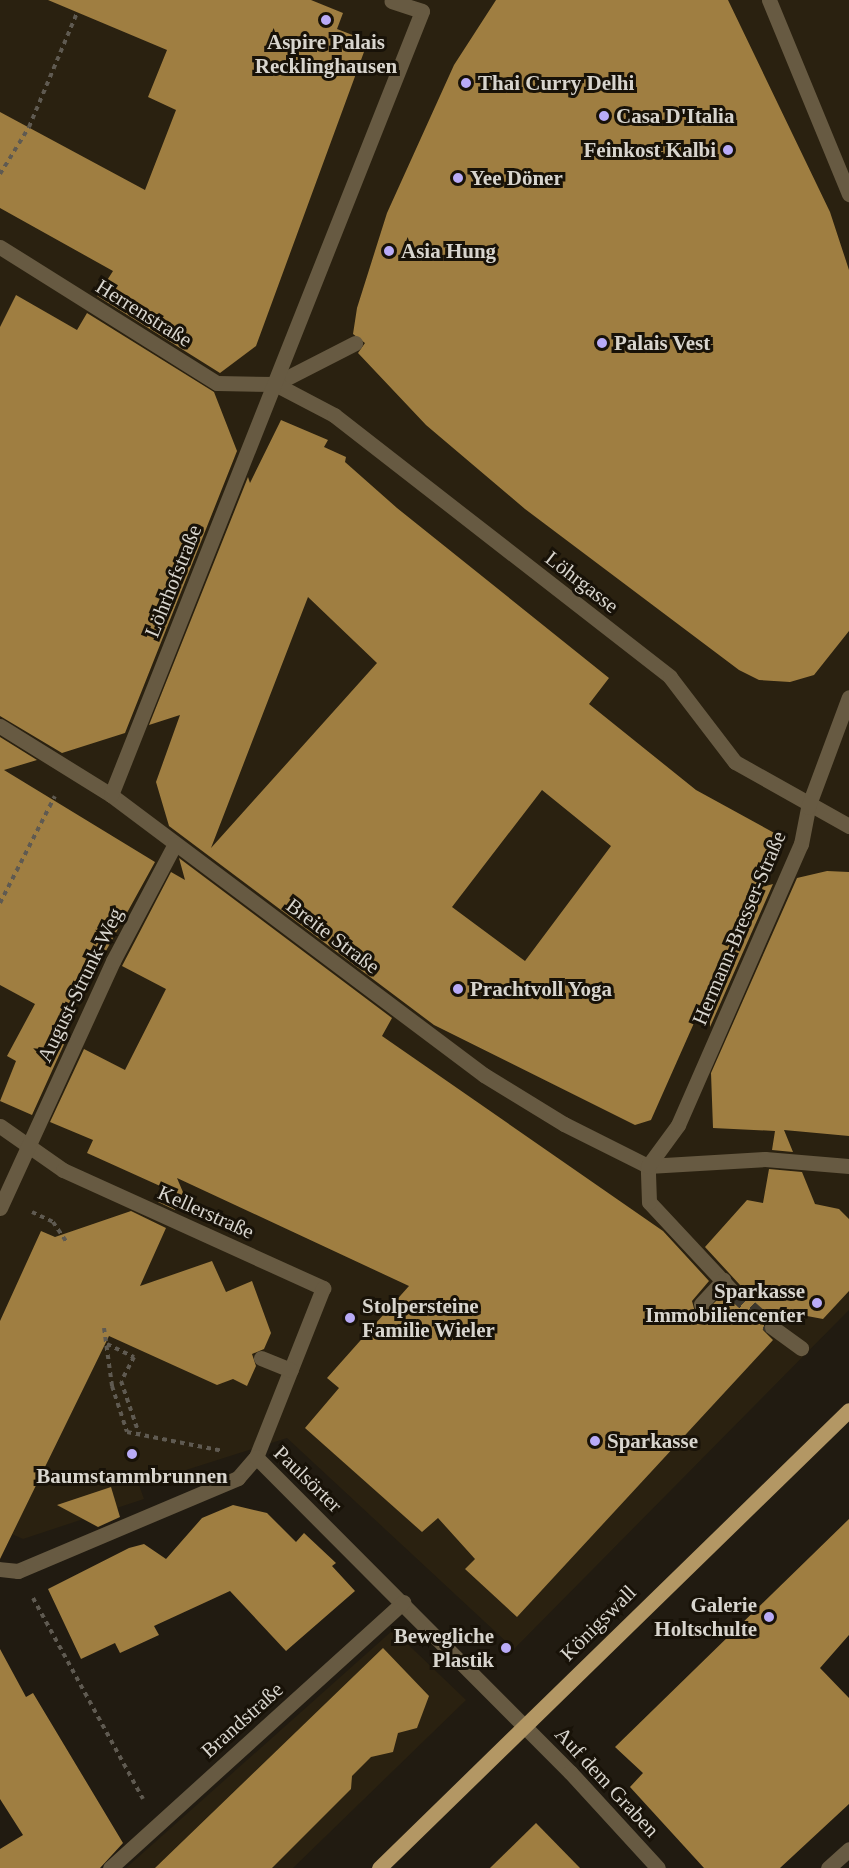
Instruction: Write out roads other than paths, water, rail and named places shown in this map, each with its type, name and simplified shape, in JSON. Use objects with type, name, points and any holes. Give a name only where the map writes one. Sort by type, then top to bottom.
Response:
[{"type":"main road","name":"Königswall","points":[[379,1868],[849,1410]]},
{"type":"street","points":[[769,0],[849,194]]},
{"type":"street","name":"Löhrhofstraße","points":[[111,795],[422,11],[392,1]]},
{"type":"street","name":"Herrenstraße","points":[[0,247],[217,383],[275,384]]},
{"type":"street","points":[[275,384],[355,343]]},
{"type":"street","name":"Löhrgasse","points":[[275,384],[334,415],[670,677],[735,762],[808,807],[849,826]]},
{"type":"street","name":"Hermann-Bresser-Straße","points":[[648,1166],[678,1125],[801,844],[808,807],[849,698]]},
{"type":"street","name":"Breite Straße","points":[[0,726],[111,795],[484,1075],[648,1166]]},
{"type":"street","name":"August-Strunk-Weg","points":[[2,1203],[113,961],[175,844]]},
{"type":"street","name":"Kellerstraße","points":[[0,1126],[63,1170],[323,1288],[256,1457]]},
{"type":"street","points":[[734,1292],[649,1202],[648,1166],[765,1159],[849,1166]]},
{"type":"street","points":[[701,1304],[723,1280]]},
{"type":"street","points":[[772,1327],[801,1348]]},
{"type":"street","points":[[261,1358],[291,1370]]},
{"type":"street","name":"Paulsörter","points":[[7,1572],[238,1478],[256,1457],[524,1726]]},
{"type":"street","name":"Brandstraße","points":[[110,1868],[403,1602]]},
{"type":"street","name":"Auf dem Graben","points":[[524,1726],[658,1868]]},
{"type":"street","points":[[828,1868],[849,1849]]},
{"type":"tunnel","points":[[733,1292],[772,1327]]},
{"type":"place","name":"Aspire Palais Recklinghausen","points":[[326,20]]},
{"type":"place","name":"Thai Curry Delhi","points":[[466,83]]},
{"type":"place","name":"Casa D'Italia","points":[[604,116]]},
{"type":"place","name":"Feinkost Kalbi","points":[[728,150]]},
{"type":"place","name":"Yee Döner","points":[[458,178]]},
{"type":"place","name":"Asia Hung","points":[[389,251]]},
{"type":"place","name":"Palais Vest","points":[[602,343]]},
{"type":"place","name":"Prachtvoll Yoga","points":[[458,989]]},
{"type":"place","name":"Sparkasse Immobiliencenter","points":[[817,1303]]},
{"type":"place","name":"Stolpersteine Familie Wieler","points":[[350,1318]]},
{"type":"place","name":"Sparkasse","points":[[595,1441]]},
{"type":"place","name":"Baumstammbrunnen","points":[[132,1454]]},
{"type":"place","name":"Galerie Holtschulte","points":[[769,1617]]},
{"type":"place","name":"Bewegliche Plastik","points":[[506,1648]]}]
